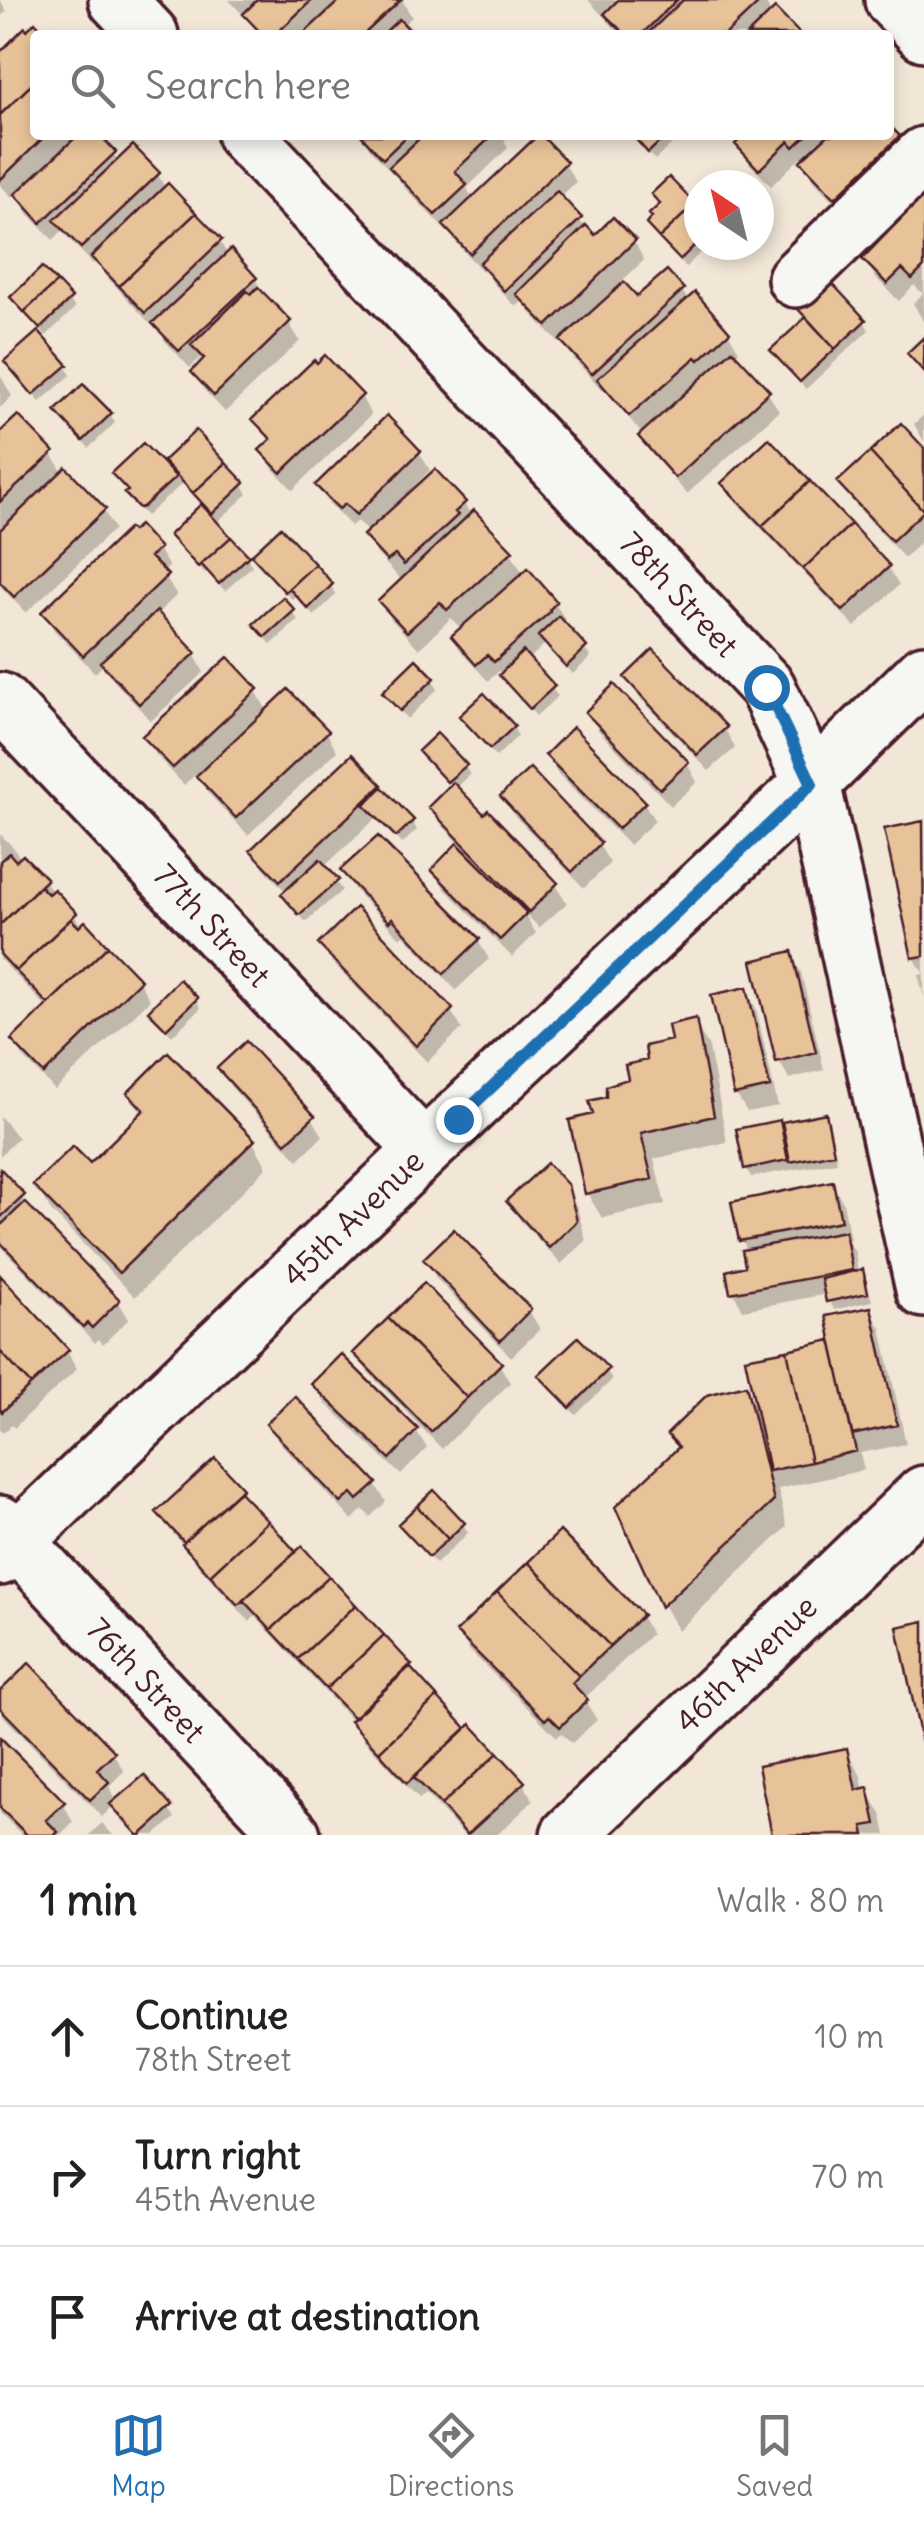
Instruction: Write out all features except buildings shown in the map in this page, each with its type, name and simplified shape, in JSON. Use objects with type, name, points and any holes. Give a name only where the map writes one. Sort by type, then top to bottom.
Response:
[{"type":"street","points":[[117,0],[145,30]]},
{"type":"street","points":[[893,0],[924,33]]},
{"type":"street","name":"78th Street","points":[[250,140],[766,687],[812,784],[924,1289]]},
{"type":"street","points":[[796,279],[924,155]]},
{"type":"street","name":"45th Avenue","points":[[5,1541],[812,784],[924,674]]},
{"type":"street","name":"77th Street","points":[[0,701],[424,1150]]},
{"type":"street","name":"46th Avenue","points":[[569,1835],[924,1494]]},
{"type":"street","name":"76th Street","points":[[5,1541],[292,1835]]},
{"type":"route","points":[[458,1119],[812,784],[766,687]]}]
